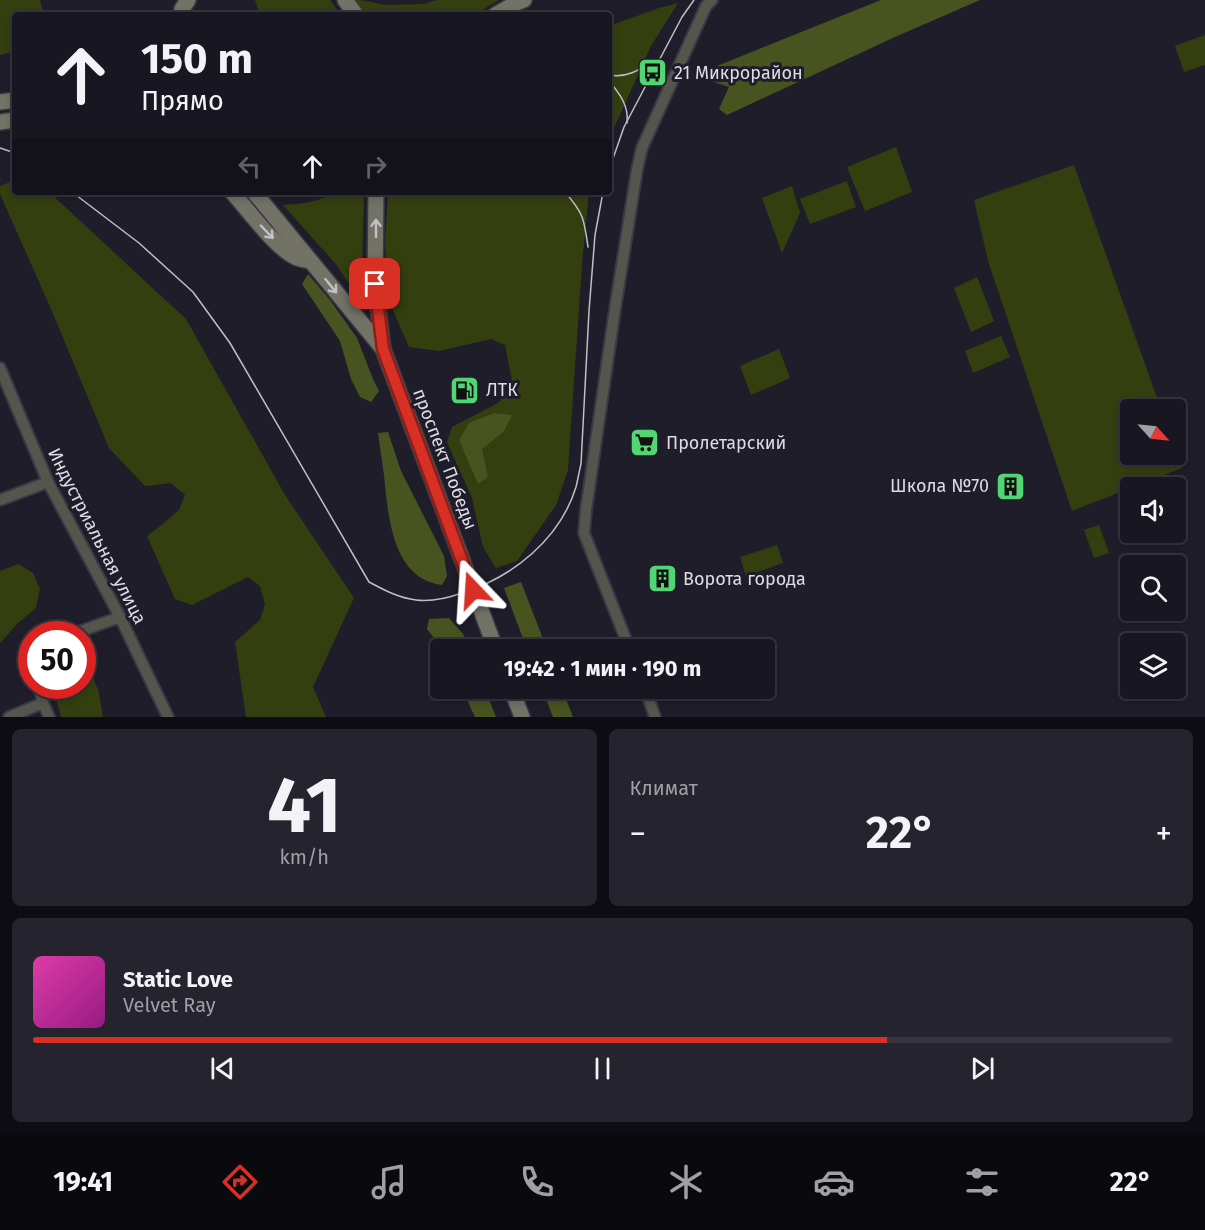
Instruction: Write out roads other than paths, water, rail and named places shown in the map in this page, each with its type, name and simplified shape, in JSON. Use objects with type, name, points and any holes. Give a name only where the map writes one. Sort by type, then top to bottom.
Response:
[{"type":"main road","points":[[500,12],[524,0]]},
{"type":"main road","points":[[235,195],[286,251],[296,258],[310,261]]},
{"type":"main road","points":[[256,195],[383,349]]},
{"type":"main road","points":[[376,195],[375,284],[383,349]]},
{"type":"main road","name":"проспект Победы","points":[[383,349],[492,639]]},
{"type":"main road","points":[[515,699],[522,717]]},
{"type":"street","points":[[626,639],[584,533],[586,510],[615,309],[642,148],[706,6],[712,0]]},
{"type":"street","name":"Индустриальная улица","points":[[0,368],[48,482],[120,617],[168,717]]},
{"type":"street","points":[[0,500],[48,482]]},
{"type":"street","points":[[96,626],[120,617]]},
{"type":"street","points":[[42,699],[49,717]]},
{"type":"street","points":[[649,699],[655,717]]},
{"type":"street","points":[[9,717],[43,703]]},
{"type":"tram line","points":[[612,161],[624,127],[682,17],[694,0]]},
{"type":"tram line","points":[[612,75],[632,73],[653,60]]},
{"type":"tram line","points":[[612,85],[623,100],[627,111],[627,123]]},
{"type":"tram line","points":[[0,148],[12,152]]},
{"type":"tram line","points":[[76,195],[139,243],[193,292],[230,343],[369,582],[398,596],[422,600],[440,599],[462,593],[499,577],[516,566],[546,539],[569,506],[581,464],[595,235],[602,195]]},
{"type":"tram line","points":[[567,195],[582,217],[588,247]]},
{"type":"place","name":"21 Микрорайон","points":[[653,73]]},
{"type":"place","name":"ЛТК","points":[[465,390]]},
{"type":"place","name":"Пролетарский","points":[[645,443]]},
{"type":"place","name":"Школа №70","points":[[1010,486]]},
{"type":"place","name":"Ворота города","points":[[662,579]]}]
